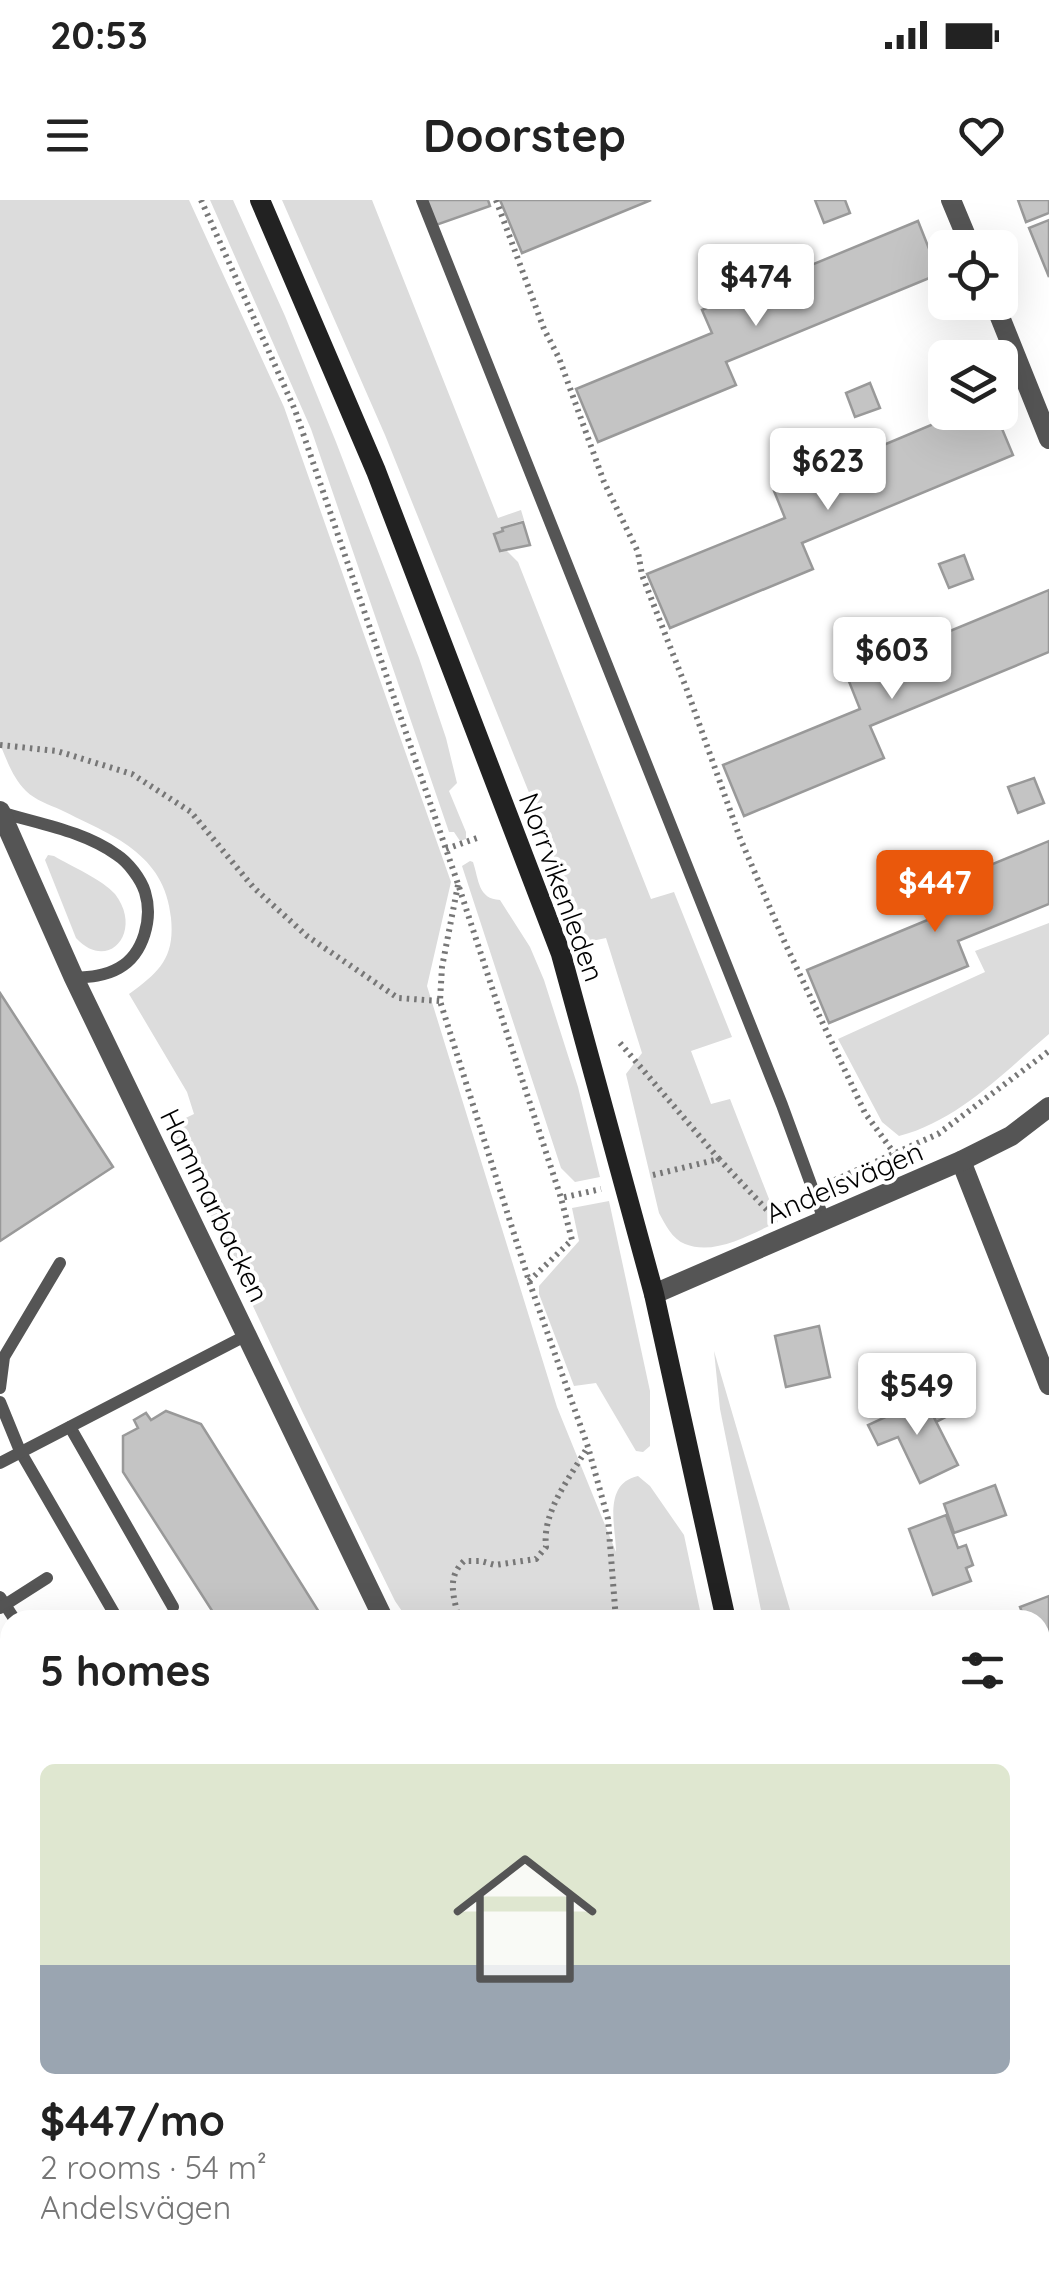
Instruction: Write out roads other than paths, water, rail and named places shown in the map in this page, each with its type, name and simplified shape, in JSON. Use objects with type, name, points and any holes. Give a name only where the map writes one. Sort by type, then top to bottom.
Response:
[{"type":"main road","name":"Norrvikenleden","points":[[260,200],[376,471],[561,954],[654,1294],[724,1610]]},
{"type":"street","points":[[951,200],[964,230]]},
{"type":"street","points":[[1003,320],[1043,404],[1049,439]]},
{"type":"street","name":"Hammarbacken","points":[[0,812],[74,978],[379,1610]]},
{"type":"street","name":"Andelsvägen","points":[[654,1294],[961,1161],[1011,1136],[1049,1108]]},
{"type":"street","points":[[961,1161],[1049,1385]]},
{"type":"lane","points":[[422,200],[824,1220]]},
{"type":"lane","points":[[0,812],[94,841],[120,857],[145,892],[147,925],[139,948],[123,966],[99,976],[74,978]]},
{"type":"lane","points":[[0,1388],[4,1357],[60,1263]]},
{"type":"lane","points":[[0,1463],[247,1335]]},
{"type":"lane","points":[[0,1402],[20,1451],[112,1610]]},
{"type":"lane","points":[[70,1427],[173,1608]]},
{"type":"lane","points":[[2,1603],[48,1578]]}]
